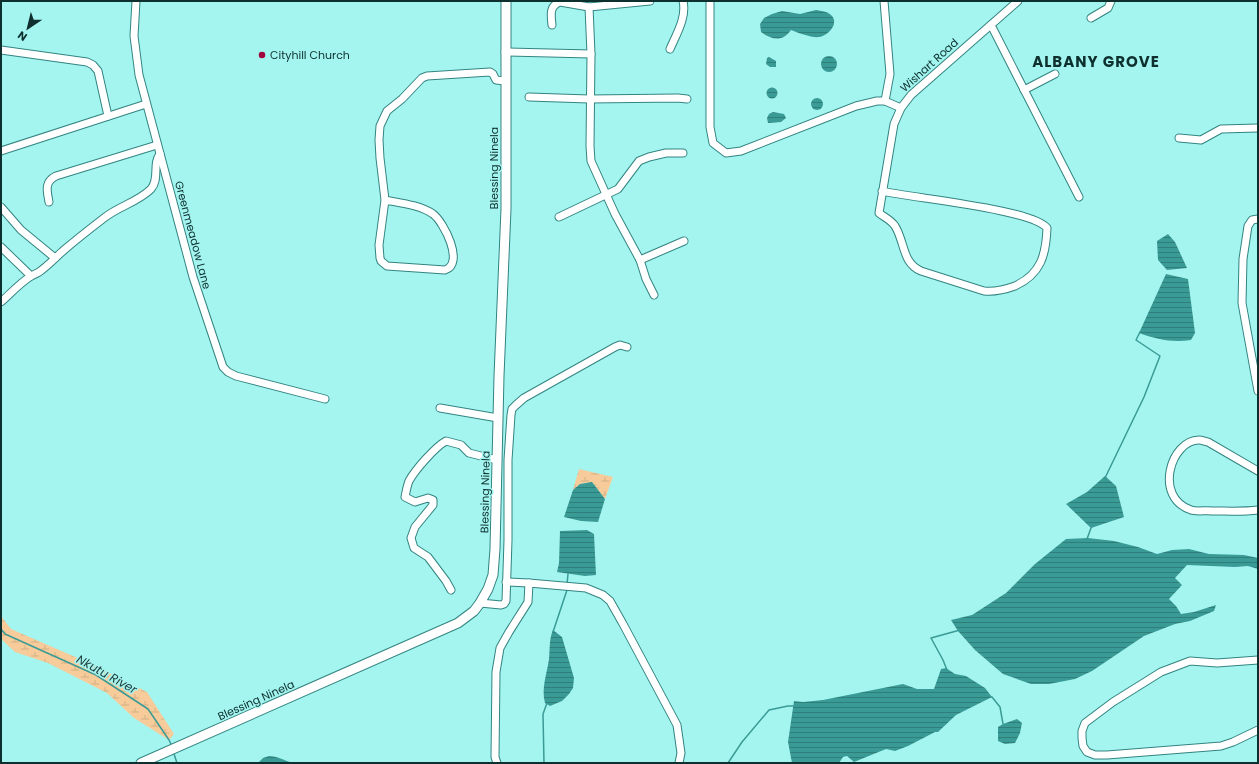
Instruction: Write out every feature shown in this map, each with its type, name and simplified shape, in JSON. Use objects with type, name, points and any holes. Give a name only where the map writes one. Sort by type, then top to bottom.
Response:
[{"type":"street","name":"Greenmeadow Lane","points":[[136,1],[134,36],[139,75],[192,277],[223,367],[228,372],[236,376],[324,399]]},
{"type":"street","name":"Blessing Ninela","points":[[141,763],[458,623],[474,611],[480,603],[493,575],[496,549],[498,418],[506,209],[506,1]]},
{"type":"street","points":[[552,25],[551,11],[558,3],[566,2],[589,6],[650,1]]},
{"type":"street","points":[[670,49],[680,27],[684,8],[683,1]]},
{"type":"street","points":[[710,1],[710,127],[713,142],[726,153],[740,151],[856,106],[877,101],[885,101],[901,108]]},
{"type":"street","points":[[884,1],[890,74],[885,101]]},
{"type":"street","name":"Wishart Road","points":[[882,191],[899,195],[981,207],[1020,215],[1042,223],[1046,228],[1044,250],[1037,269],[1030,278],[1008,289],[984,291],[916,269],[905,253],[893,223],[878,213],[894,124],[901,108],[911,95],[1018,1]]},
{"type":"street","points":[[1090,18],[1108,8],[1111,1]]},
{"type":"street","points":[[589,6],[591,54],[589,99],[591,161],[640,260],[646,279],[654,295]]},
{"type":"street","points":[[991,25],[1079,197]]},
{"type":"street","points":[[1,50],[87,62],[94,65],[98,71],[108,116]]},
{"type":"street","points":[[505,52],[591,54]]},
{"type":"street","points":[[385,200],[425,210],[437,218],[444,228],[452,247],[453,261],[452,266],[449,269],[395,267],[387,266],[381,261],[380,245],[385,200],[379,140],[380,126],[386,111],[402,99],[422,78],[427,76],[490,72],[496,80],[505,81]]},
{"type":"street","points":[[1024,90],[1055,74]]},
{"type":"street","points":[[529,97],[589,99],[687,99]]},
{"type":"street","points":[[1,151],[146,104]]},
{"type":"street","points":[[1180,138],[1201,140],[1221,129],[1258,128]]},
{"type":"street","points":[[49,202],[47,188],[52,178],[157,145]]},
{"type":"street","points":[[559,217],[618,189],[639,161],[666,153],[683,153]]},
{"type":"street","points":[[1,302],[105,217],[152,188],[157,174],[157,158],[160,154]]},
{"type":"street","points":[[1,206],[21,230],[55,258]]},
{"type":"street","points":[[1258,219],[1252,220],[1248,226],[1243,259],[1242,303],[1258,391]]},
{"type":"street","points":[[640,260],[684,241]]},
{"type":"street","points":[[1,247],[31,276]]},
{"type":"street","points":[[480,603],[495,605],[504,604],[507,596],[508,460],[510,415],[512,409],[524,398],[615,347],[627,347]]},
{"type":"street","points":[[440,408],[498,418]]},
{"type":"street","points":[[1257,470],[1208,442],[1199,440],[1191,442],[1181,448],[1176,456],[1168,478],[1169,488],[1175,499],[1190,510],[1258,510]]},
{"type":"street","points":[[451,590],[428,557],[414,548],[411,538],[414,528],[433,505],[433,500],[428,498],[415,502],[405,497],[409,482],[423,462],[446,441],[461,445],[469,453],[497,460]]},
{"type":"street","points":[[506,582],[566,586],[594,591],[610,601],[624,624],[676,725],[681,753],[679,763]]},
{"type":"street","points":[[497,763],[495,757],[496,672],[500,648],[528,602],[529,583]]},
{"type":"street","points":[[1258,660],[1217,663],[1190,661],[1170,668],[1113,702],[1087,722],[1083,727],[1082,738],[1083,746],[1087,752],[1095,755],[1107,755],[1221,746],[1258,730]]},
{"type":"green space","points":[[579,469],[613,477],[605,499],[592,482],[580,484],[573,490]]},
{"type":"green space","points":[[1,616],[11,629],[89,663],[147,692],[174,734],[169,740],[134,718],[107,693],[48,663],[15,652],[1,639]]},
{"type":"shaded area","points":[[816,10],[824,11],[831,15],[834,22],[832,29],[822,36],[813,37],[791,30],[788,34],[781,38],[773,38],[761,32],[760,24],[764,18],[772,14],[782,11],[800,14]]},
{"type":"shaded area","points":[[829,56],[836,61],[837,64],[832,71],[829,72],[822,67],[821,64],[826,57]]},
{"type":"shaded area","points":[[769,57],[776,61],[776,67],[770,67],[766,64],[767,58]]},
{"type":"shaded area","points":[[770,88],[774,88],[776,89],[776,97],[770,98],[767,95],[767,91]]},
{"type":"shaded area","points":[[819,98],[822,99],[822,109],[815,110],[812,109],[811,102],[812,99]]},
{"type":"shaded area","points":[[773,112],[784,114],[786,118],[781,122],[768,123],[767,118],[769,114]]},
{"type":"shaded area","points":[[1168,234],[1175,242],[1187,268],[1167,270],[1158,260],[1157,241]]},
{"type":"shaded area","points":[[1166,274],[1188,279],[1195,333],[1191,340],[1164,340],[1139,333]]},
{"type":"shaded area","points":[[1105,476],[1116,486],[1124,517],[1091,528],[1066,504],[1087,492]]},
{"type":"shaded area","points":[[592,482],[605,499],[598,522],[581,521],[564,517],[573,490],[580,484]]},
{"type":"shaded area","points":[[587,530],[594,534],[596,575],[585,576],[557,572],[559,563],[560,531]]},
{"type":"shaded area","points":[[1088,538],[1114,541],[1138,547],[1157,554],[1172,550],[1189,549],[1209,554],[1244,555],[1258,558],[1258,569],[1248,566],[1235,567],[1187,565],[1175,578],[1182,585],[1169,599],[1181,614],[1194,612],[1216,605],[1214,611],[1190,621],[1175,624],[1144,636],[1092,671],[1075,679],[1049,684],[1031,684],[1003,674],[975,650],[958,631],[951,620],[972,615],[1006,593],[1035,564],[1066,539]]},
{"type":"shaded area","points":[[553,630],[562,637],[574,678],[573,688],[569,694],[562,701],[550,706],[545,703],[544,692],[550,640]]},
{"type":"shaded area","points":[[946,668],[955,674],[966,676],[985,688],[992,697],[956,715],[938,732],[935,732],[895,751],[886,749],[854,762],[847,756],[843,757],[839,763],[792,763],[788,742],[794,701],[803,702],[823,700],[903,684],[917,689],[934,689],[941,669]]},
{"type":"shaded area","points":[[1017,719],[1022,723],[1020,733],[1015,743],[1005,744],[998,741],[998,727]]},
{"type":"shaded area","points":[[269,756],[278,757],[292,763],[258,763],[263,758]]},
{"type":"waterway","points":[[1105,478],[1144,397],[1160,356],[1136,340],[1140,332]]},
{"type":"waterway","points":[[1087,539],[1091,528]]},
{"type":"waterway","points":[[567,584],[568,574]]},
{"type":"waterway","points":[[553,632],[567,590]]},
{"type":"waterway","name":"Nkutu River","points":[[1,629],[5,634],[96,675],[148,709],[172,746]]},
{"type":"waterway","points":[[947,670],[931,638],[960,630]]},
{"type":"waterway","points":[[990,697],[992,697],[1000,707],[1003,724]]},
{"type":"waterway","points":[[544,763],[543,714],[547,703]]},
{"type":"waterway","points":[[728,763],[742,742],[769,710],[794,706]]},
{"type":"waterway","name":"Nkutu River","points":[[173,751],[177,763]]},
{"type":"place","name":"Cityhill Church","points":[[262,55]]},
{"type":"district","name":"ALBANY GROVE","points":[[1096,61]]}]
